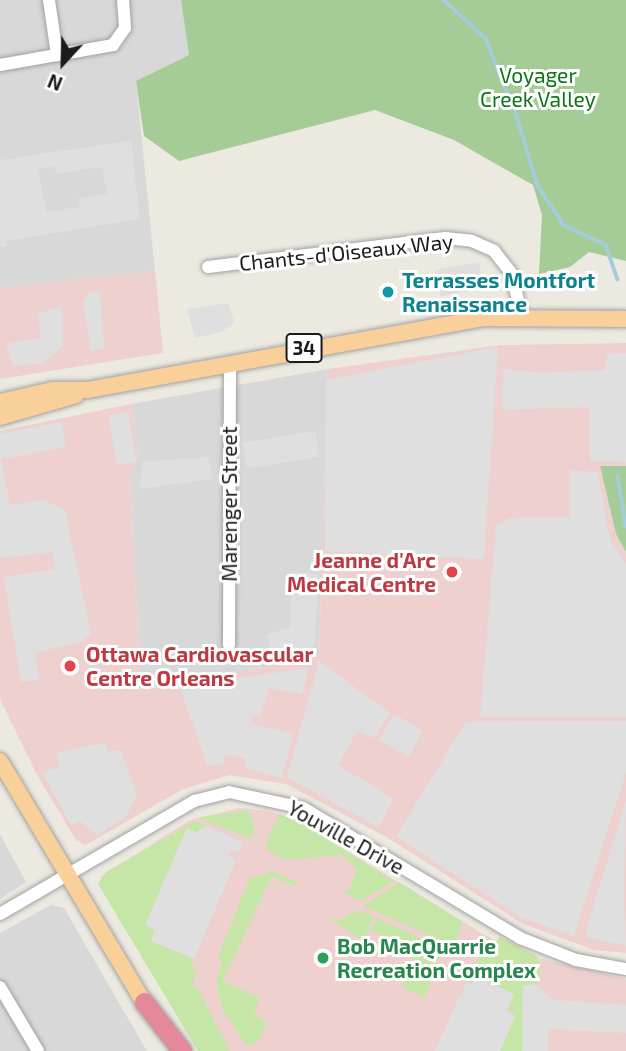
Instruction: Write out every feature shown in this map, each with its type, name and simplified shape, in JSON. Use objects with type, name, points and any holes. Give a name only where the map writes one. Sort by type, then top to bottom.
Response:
[{"type":"highway","points":[[144,1002],[182,1051]]},
{"type":"main road","name":"34","points":[[0,417],[88,390],[364,336],[522,315],[626,319]]},
{"type":"main road","name":"34","points":[[0,401],[39,392],[88,390]]},
{"type":"main road","points":[[0,393],[39,392]]},
{"type":"main road","points":[[0,761],[171,1051]]},
{"type":"street","points":[[48,0],[57,55]]},
{"type":"street","points":[[0,65],[118,41],[125,28],[123,0]]},
{"type":"street","name":"Chants-d'Oiseaux Way","points":[[208,267],[445,238],[472,241],[494,251],[511,273],[522,315]]},
{"type":"street","name":"Marenger Street","points":[[229,645],[230,363]]},
{"type":"street","name":"Youville Drive","points":[[0,914],[194,801],[239,793],[303,808],[520,938],[576,960],[626,969]]},
{"type":"street","points":[[0,987],[38,1051]]},
{"type":"shaded area","points":[[0,0],[181,0],[189,55],[136,81],[155,271],[0,288]]},
{"type":"shaded area","points":[[131,141],[140,219],[7,241],[7,246],[0,247],[0,160]],"holes":[[[54,166],[56,174],[102,167],[107,194],[78,199],[79,207],[46,212],[38,169]]]},
{"type":"shaded area","points":[[479,262],[484,289],[440,296],[436,270]]},
{"type":"shaded area","points":[[155,271],[163,353],[0,379],[0,288]]},
{"type":"shaded area","points":[[99,290],[105,348],[91,351],[83,304],[88,293]]},
{"type":"shaded area","points":[[228,303],[234,322],[222,332],[195,338],[187,309]]},
{"type":"shaded area","points":[[62,307],[63,345],[44,363],[13,366],[6,344],[40,338],[38,313]]},
{"type":"shaded area","points":[[626,343],[626,466],[600,466],[616,534],[626,552],[626,953],[594,950],[523,924],[388,838],[286,784],[229,775],[181,790],[86,845],[76,840],[38,777],[0,699],[0,431],[131,404],[138,456],[130,479],[140,672],[147,689],[319,656],[328,369],[501,345]]},
{"type":"shaded area","points":[[498,347],[484,559],[325,551],[326,380]]},
{"type":"shaded area","points":[[626,353],[626,462],[590,461],[589,407],[502,410],[503,369],[542,373],[605,370],[607,354]]},
{"type":"shaded area","points":[[328,369],[319,656],[146,689],[140,672],[130,479],[138,456],[131,404]]},
{"type":"shaded area","points":[[128,412],[137,461],[117,465],[108,415]]},
{"type":"shaded area","points":[[62,422],[66,447],[1,459],[10,505],[44,500],[65,510],[91,634],[81,642],[34,653],[40,680],[21,682],[4,577],[55,569],[52,552],[0,558],[0,434]]},
{"type":"shaded area","points":[[315,431],[319,457],[247,468],[243,442]]},
{"type":"shaded area","points":[[209,457],[213,479],[139,489],[143,462]]},
{"type":"shaded area","points":[[570,470],[598,472],[610,539],[626,564],[626,717],[480,717],[496,525],[510,518],[569,517]]},
{"type":"shaded area","points":[[291,572],[318,574],[315,642],[308,654],[272,661],[267,634],[290,628]]},
{"type":"shaded area","points":[[319,661],[390,713],[374,738],[357,731],[338,765],[394,799],[378,827],[287,777]]},
{"type":"shaded area","points":[[309,668],[302,694],[269,688],[261,716],[253,714],[252,724],[293,734],[282,778],[244,768],[246,758],[223,755],[224,764],[207,766],[180,687]]},
{"type":"shaded area","points":[[394,714],[423,731],[408,757],[379,740]]},
{"type":"shaded area","points":[[626,721],[626,772],[574,936],[520,917],[396,836],[466,722]]},
{"type":"shaded area","points":[[105,743],[108,751],[121,750],[137,796],[125,818],[97,835],[80,821],[71,825],[42,772],[59,768],[57,752]]},
{"type":"shaded area","points":[[626,801],[626,946],[587,937],[586,929]]},
{"type":"shaded area","points":[[239,808],[269,811],[298,821],[483,934],[526,955],[626,979],[626,1051],[207,1051],[100,877],[190,820]]},
{"type":"shaded area","points":[[206,826],[243,842],[239,852],[231,849],[228,856],[236,860],[194,959],[151,941],[155,930],[145,925],[186,829],[196,832]]},
{"type":"shaded area","points":[[0,834],[26,882],[0,899]]},
{"type":"shaded area","points":[[51,905],[64,908],[147,1051],[0,1051],[0,933]]},
{"type":"shaded area","points":[[476,977],[514,994],[506,1012],[515,1016],[500,1051],[435,1051],[460,995],[469,997],[462,993],[467,982],[472,984]]},
{"type":"shaded area","points":[[535,984],[552,1000],[626,1005],[626,1033],[548,1029],[548,1051],[522,1051],[523,986]]},
{"type":"green space","name":"Voyager Creek Valley","points":[[181,0],[626,0],[626,261],[589,252],[570,267],[539,274],[542,215],[533,185],[454,140],[375,110],[179,161],[144,136],[136,81],[189,55]]},
{"type":"green space","points":[[600,466],[626,466],[626,552],[616,534]]},
{"type":"green space","points":[[248,810],[255,825],[252,839],[197,818]]},
{"type":"green space","points":[[279,814],[300,822],[394,881],[361,901],[344,893],[353,883],[356,870],[343,855],[286,860],[267,851],[265,845]]},
{"type":"green space","points":[[195,821],[206,826],[196,833],[186,829],[151,940],[194,959],[191,967],[198,970],[191,987],[197,987],[230,1051],[198,1051],[98,884],[106,872]]},
{"type":"green space","points":[[272,871],[295,881],[297,887],[272,876],[223,981],[259,998],[254,1014],[267,1022],[259,1041],[247,1046],[223,1010],[216,984],[222,960],[217,959],[249,879]]},
{"type":"green space","points":[[399,882],[462,921],[457,940],[447,943],[363,906]]},
{"type":"green space","points":[[358,910],[374,917],[363,941],[328,918],[339,920]]},
{"type":"green space","points":[[377,918],[439,947],[441,954],[425,997],[402,987],[416,949],[371,931]]},
{"type":"green space","points":[[488,937],[496,942],[500,937],[537,956],[540,964],[540,982],[535,984],[522,1051],[500,1051],[515,1016],[475,978],[472,985],[467,982]]},
{"type":"waterway","points":[[444,0],[486,39],[517,116],[538,186],[564,225],[606,245],[618,279]]},
{"type":"waterway","points":[[618,476],[626,526]]},
{"type":"place","name":"Terrasses Montfort Renaissance","points":[[388,292]]},
{"type":"place","name":"Jeanne d'Arc Medical Centre","points":[[452,572]]},
{"type":"place","name":"Ottawa Cardiovascular Centre Orleans","points":[[70,666]]},
{"type":"place","name":"Bob MacQuarrie Recreation Complex","points":[[323,958]]}]
